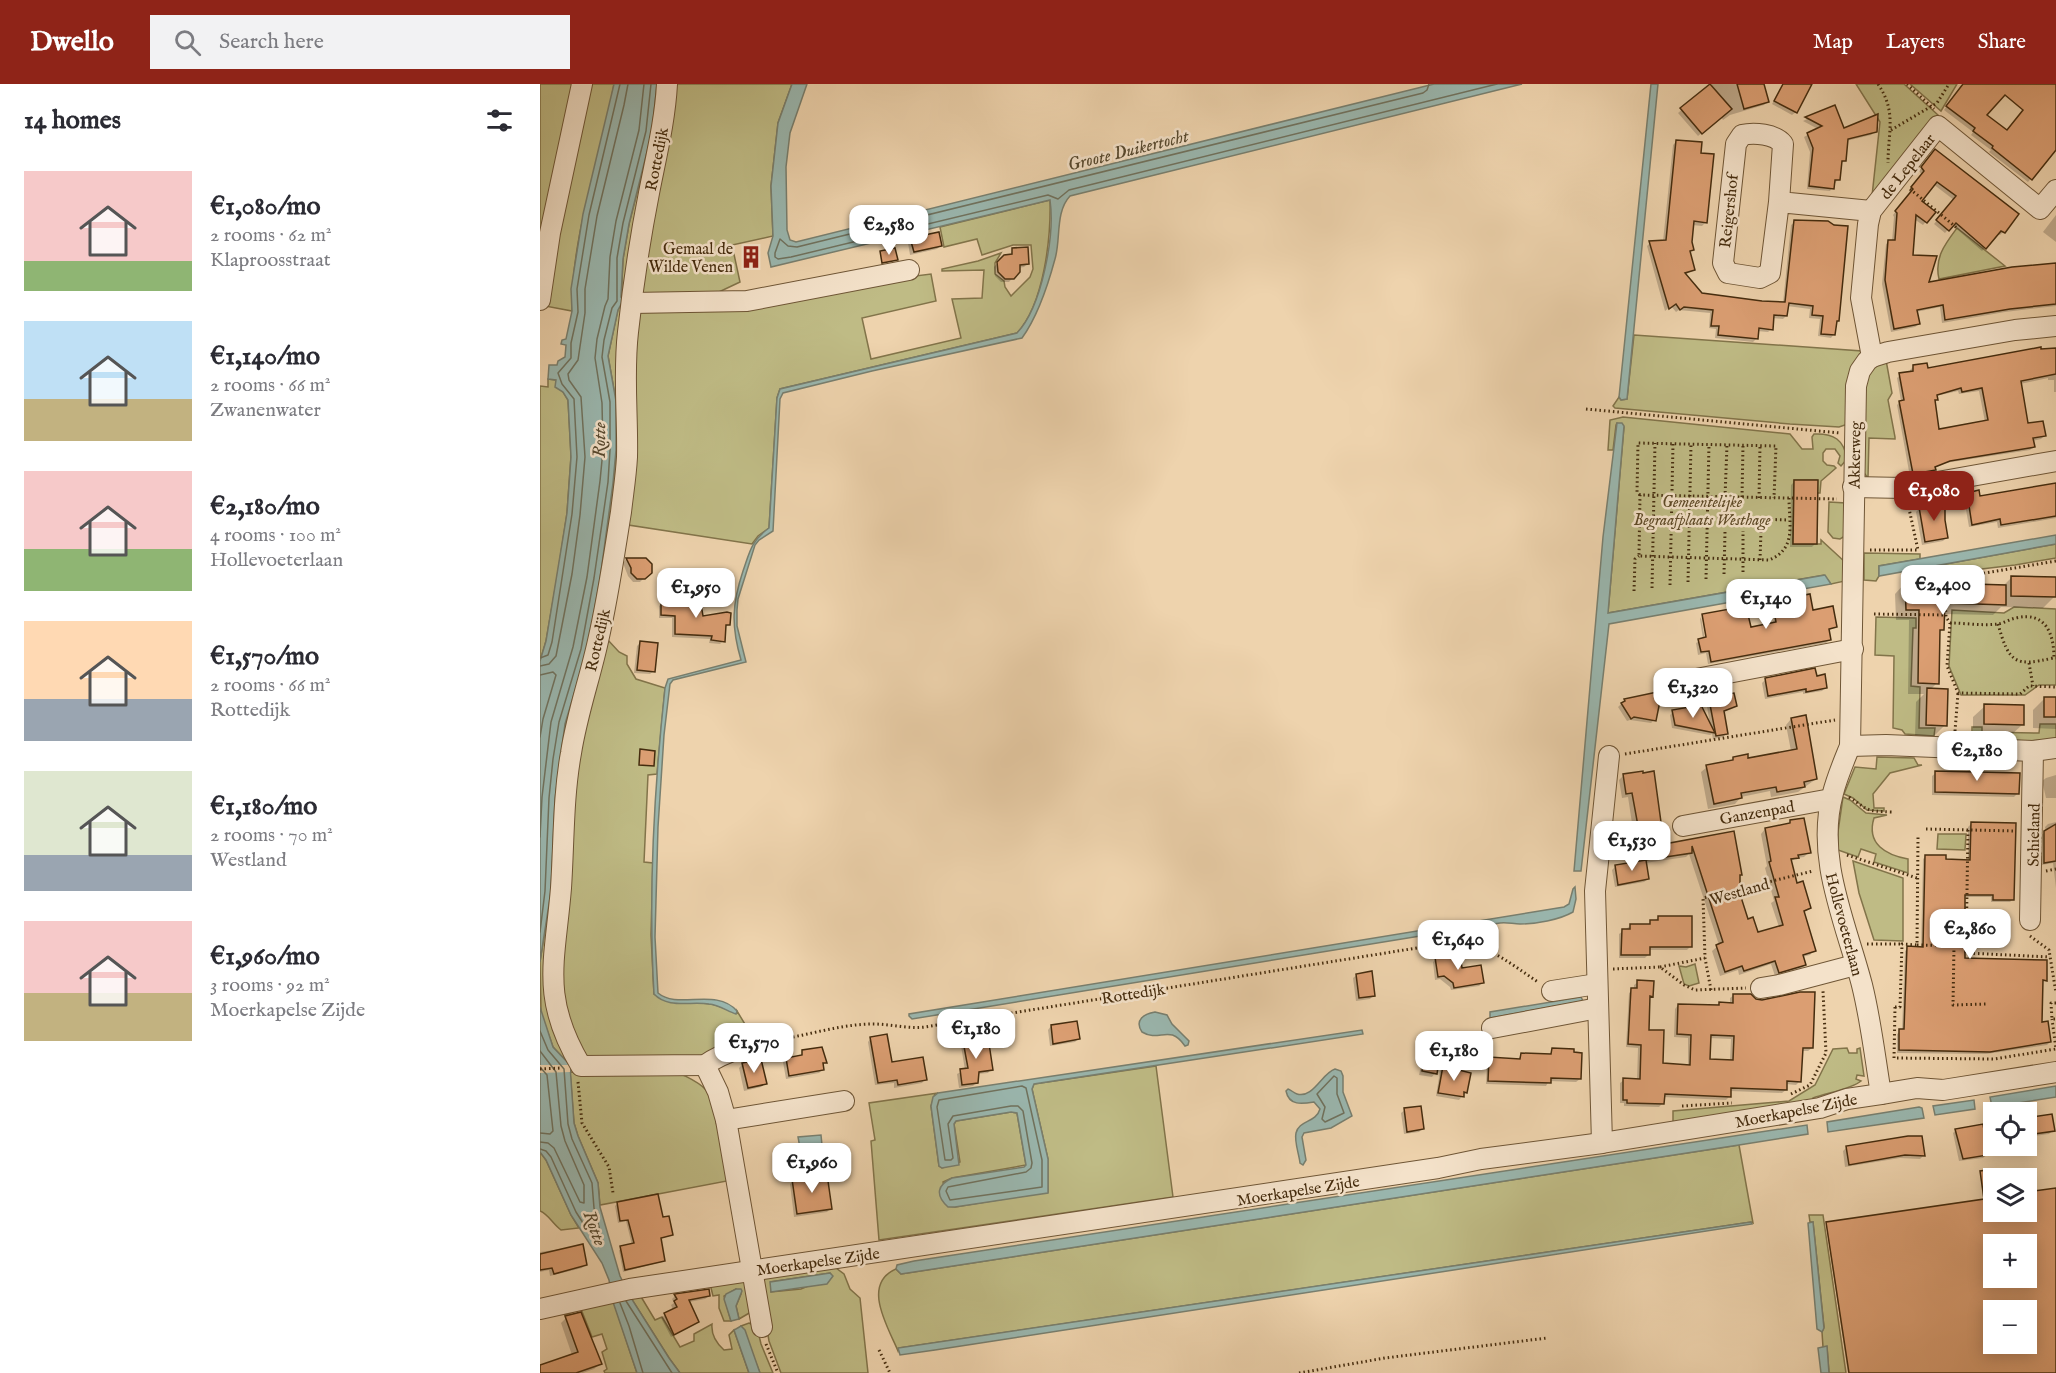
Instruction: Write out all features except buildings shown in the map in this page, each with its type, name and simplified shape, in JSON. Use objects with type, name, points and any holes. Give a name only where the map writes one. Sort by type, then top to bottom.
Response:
[{"type":"street","points":[[540,300],[550,233],[582,84]]},
{"type":"street","name":"Rottedijk","points":[[575,1067],[554,1010],[551,992],[551,960],[561,890],[566,797],[581,703],[602,623],[624,491],[627,457],[624,379],[632,303],[638,251],[662,126],[667,84]]},
{"type":"street","name":"de Lepelaar","points":[[1872,357],[1861,298],[1871,211],[1938,126],[2040,208],[2056,190]]},
{"type":"street","name":"Reigershof","points":[[1742,135],[1774,137],[1783,144],[1779,202],[1770,273],[1760,278],[1728,273],[1723,263],[1736,144],[1742,135]]},
{"type":"street","points":[[1779,202],[1871,211]]},
{"type":"street","points":[[632,303],[747,301],[909,270]]},
{"type":"street","points":[[1872,357],[1909,348],[2056,326]]},
{"type":"street","name":"Akkerweg","points":[[1850,746],[1854,435],[1858,377],[1863,365],[1872,357]]},
{"type":"street","points":[[1853,493],[1904,488],[2056,461]]},
{"type":"street","points":[[1691,680],[1852,649]]},
{"type":"street","points":[[1850,746],[1954,747],[2034,751],[2056,748]]},
{"type":"street","name":"Hollevoeterlaan","points":[[1850,746],[1832,795],[1829,858],[1867,1007],[1881,1094]]},
{"type":"street","name":"Schieland","points":[[2030,928],[2034,751]]},
{"type":"street","points":[[1602,1143],[1595,891],[1608,756]]},
{"type":"street","name":"Ganzenpad","points":[[1683,826],[1832,795]]},
{"type":"street","points":[[1761,988],[1779,986],[1823,974],[1853,957]]},
{"type":"street","points":[[1552,992],[1597,978]]},
{"type":"street","points":[[1492,1028],[1598,1008]]},
{"type":"street","points":[[575,1067],[705,1065],[740,1047],[776,1040]]},
{"type":"street","points":[[705,1065],[718,1092],[726,1120],[762,1327]]},
{"type":"street","name":"Moerkapelse Zijde","points":[[540,1309],[630,1289],[1438,1168],[1481,1159],[1602,1143],[1820,1108],[1847,1099],[1917,1088],[1943,1090],[2056,1072]]},
{"type":"street","points":[[726,1120],[844,1101]]},
{"type":"path","points":[[1891,130],[1937,103],[1949,84]]},
{"type":"path","points":[[1586,409],[1854,435]]},
{"type":"path","points":[[1634,591],[1635,559],[1639,556],[1638,443],[1776,446],[1774,498]]},
{"type":"path","points":[[1652,588],[1655,443]]},
{"type":"path","points":[[1670,585],[1673,444]]},
{"type":"path","points":[[1688,582],[1692,444]]},
{"type":"path","points":[[1706,579],[1709,444]]},
{"type":"path","points":[[1725,497],[1727,445]]},
{"type":"path","points":[[1742,497],[1743,445]]},
{"type":"path","points":[[1758,498],[1760,445]]},
{"type":"path","points":[[1853,550],[1918,550],[1904,488]]},
{"type":"path","points":[[1640,495],[1789,498],[1853,493]]},
{"type":"path","points":[[1639,556],[1760,560],[1776,557],[1786,548],[1789,541],[1789,498]]},
{"type":"path","points":[[1717,518],[1789,520]]},
{"type":"path","points":[[1743,531],[1743,572]]},
{"type":"path","points":[[1760,560],[1761,531]]},
{"type":"path","points":[[1724,574],[1725,532]]},
{"type":"path","points":[[1954,747],[1958,693],[1947,666],[1950,623],[1946,615],[1944,580],[2056,561]]},
{"type":"path","points":[[1874,614],[1946,615]]},
{"type":"path","points":[[1950,623],[1998,624],[2017,617],[2032,618],[2043,622],[2051,633],[2055,658],[2025,664],[2014,659],[2007,650],[1998,624]]},
{"type":"path","points":[[2030,663],[2033,686]]},
{"type":"path","points":[[1958,693],[2020,694],[2029,686],[2056,687]]},
{"type":"path","points":[[1608,756],[1851,717]]},
{"type":"path","points":[[1832,795],[1851,798],[1863,809],[1870,811],[1892,812]]},
{"type":"path","points":[[1926,829],[2033,832]]},
{"type":"path","points":[[1968,830],[1965,953],[2050,957]]},
{"type":"path","points":[[1917,945],[1918,837]]},
{"type":"path","points":[[1829,858],[1917,878]]},
{"type":"path","name":"Westland","points":[[1711,990],[1705,958],[1703,898],[1829,858]]},
{"type":"path","points":[[2030,928],[2049,950],[2056,993]]},
{"type":"path","name":"Rottedijk","points":[[776,1040],[855,1025],[925,1027],[1454,942],[1487,949],[1552,992]]},
{"type":"path","points":[[1853,957],[1868,944],[1966,946]]},
{"type":"path","points":[[1902,944],[1900,1007],[1895,1007],[1894,1058],[1994,1059],[2056,1049],[2054,1019],[2050,1003],[2056,1003]]},
{"type":"path","points":[[1954,946],[1953,1005],[1986,1004]]},
{"type":"path","points":[[1597,978],[1612,969],[1660,967],[1705,958]]},
{"type":"path","points":[[1660,967],[1684,985],[1695,990],[1761,988]]},
{"type":"path","points":[[1790,1095],[1810,1085],[1826,1053],[1823,974]]},
{"type":"path","points":[[540,1069],[575,1067],[582,1123],[609,1167],[613,1193]]},
{"type":"path","points":[[1682,1106],[1737,1103]]},
{"type":"path","points":[[762,1327],[778,1373]]},
{"type":"path","points":[[1299,1373],[1385,1358],[1547,1338]]},
{"type":"path","points":[[879,1350],[890,1373]]},
{"type":"green space","points":[[540,84],[578,84],[540,268]]},
{"type":"green space","points":[[585,84],[614,84],[581,225],[573,282],[572,311],[545,306]]},
{"type":"green space","points":[[657,84],[664,84],[623,437],[556,907],[570,1065],[553,1047],[541,1013],[540,962],[551,891],[555,799],[565,724],[600,579],[613,483],[616,401],[608,356],[618,309],[621,305],[623,259],[629,224],[652,132]]},
{"type":"green space","points":[[670,84],[792,84],[778,123],[771,186],[773,236],[732,245],[740,282],[702,300],[643,296],[638,286]]},
{"type":"green space","points":[[1856,84],[1904,84],[1938,115],[1872,196],[1880,122]]},
{"type":"green space","points":[[1910,84],[1957,84],[1941,111]]},
{"type":"green space","points":[[1050,200],[1047,251],[1040,288],[1026,321],[1017,333],[780,389],[777,398],[769,528],[752,544],[622,524],[638,311],[931,274],[936,301],[862,318],[871,359],[961,338],[952,299],[982,298],[984,270],[942,271],[942,269],[1001,253],[995,263],[995,274],[1004,281],[1011,296],[1030,277],[1033,269],[1031,245],[1013,245],[982,255],[977,239],[944,247],[940,227]]},
{"type":"green space","points":[[1957,228],[2005,266],[1939,279],[1939,258]]},
{"type":"green space","points":[[1634,335],[1862,351],[1848,424],[1839,427],[1790,424],[1615,408],[1613,406],[1619,397],[1621,400],[1627,399]]},
{"type":"green space","points":[[1886,360],[1892,393],[1888,400],[1895,439],[1869,438],[1868,478],[1861,469],[1863,395],[1868,375]]},
{"type":"green space","points":[[548,379],[556,380],[568,400],[571,456],[567,513],[546,641],[540,661],[540,386],[548,387]]},
{"type":"green space","name":"Gemeentelijke Begraafplaats Westhage","points":[[1623,417],[1790,434],[1802,449],[1813,449],[1814,434],[1832,436],[1837,439],[1846,452],[1847,459],[1841,466],[1838,463],[1840,456],[1835,449],[1826,449],[1823,453],[1823,461],[1836,468],[1821,481],[1820,493],[1817,493],[1817,480],[1794,480],[1793,544],[1821,544],[1821,540],[1845,562],[1845,581],[1831,584],[1824,575],[1608,613],[1624,427],[1617,423],[1613,450],[1608,450],[1610,420]]},
{"type":"green space","points":[[1829,502],[1846,503],[1845,536],[1840,539],[1833,538],[1828,532]]},
{"type":"green space","points":[[2056,544],[2056,558],[1948,573],[1939,572],[1934,566]]},
{"type":"green space","points":[[1864,553],[1920,554],[1920,559],[1879,566],[1879,576],[1876,581],[1864,580]]},
{"type":"green space","points":[[2014,607],[2056,609],[2056,685],[2039,685],[2025,695],[1961,695],[1949,666],[1952,610],[2004,613]]},
{"type":"green space","points":[[1876,617],[1916,618],[1916,628],[1913,628],[1911,686],[1920,687],[1919,728],[1935,728],[1934,736],[1905,734],[1902,730],[1893,728],[1894,656],[1875,655]]},
{"type":"green space","points":[[607,639],[619,652],[627,656],[627,664],[636,679],[665,688],[657,774],[648,775],[644,862],[653,863],[651,935],[654,994],[669,1001],[710,1004],[737,1013],[737,1011],[754,1039],[704,1055],[673,1061],[586,1060],[556,1003],[572,772]]},
{"type":"green space","points":[[2040,724],[2056,724],[2056,739],[2004,743],[1961,742],[1960,733],[1972,734],[1972,727],[1982,727],[1982,732],[2039,733]]},
{"type":"green space","points":[[1877,757],[1914,758],[1918,765],[1922,765],[1890,773],[1873,794],[1874,808],[1884,808],[1884,811],[1867,810],[1853,798],[1844,794],[1855,767],[1876,769]]},
{"type":"green space","points":[[1843,797],[1866,813],[1887,815],[1874,818],[1872,827],[1875,841],[1892,855],[1908,859],[1908,873],[1874,862],[1876,854],[1861,849],[1858,857],[1838,850]]},
{"type":"green space","points":[[1938,834],[1966,834],[1965,850],[1937,849]]},
{"type":"green space","points":[[1853,861],[1903,878],[1903,941],[1874,940],[1859,893]]},
{"type":"green space","points":[[1695,964],[1699,983],[1689,986],[1684,984],[1679,966],[1686,967]]},
{"type":"green space","points":[[1847,1048],[1849,1053],[1857,1053],[1857,1049],[1860,1048],[1864,1076],[1857,1075],[1856,1079],[1861,1081],[1852,1086],[1813,1098],[1813,1102],[1673,1124],[1673,1111],[1789,1101],[1815,1085],[1833,1049]]},
{"type":"green space","points":[[1156,1066],[1173,1197],[879,1240],[871,1141],[875,1140],[869,1103],[938,1093],[935,1094],[931,1106],[939,1166],[942,1168],[960,1162],[954,1124],[956,1121],[1017,1113],[1026,1165],[952,1178],[943,1182],[948,1206],[955,1207],[1048,1192],[1048,1159],[1032,1089],[1034,1084]]},
{"type":"green space","points":[[570,1072],[683,1075],[698,1083],[706,1090],[714,1108],[727,1181],[600,1205],[598,1183],[574,1123]]},
{"type":"green space","points":[[1739,1145],[1753,1223],[899,1348],[898,1351],[880,1307],[880,1285],[886,1276],[896,1269],[901,1274]]},
{"type":"green space","points":[[540,1152],[579,1228],[561,1230],[546,1214],[540,1211]]},
{"type":"green space","points":[[1809,1215],[1823,1215],[1846,1373],[1829,1373],[1827,1347],[1823,1347],[1824,1327],[1813,1222],[1810,1222]]},
{"type":"green space","points":[[832,1265],[844,1274],[850,1289],[860,1298],[868,1373],[781,1373],[769,1341],[758,1276]],"holes":[[[830,1273],[832,1276],[801,1289],[771,1292],[771,1282]]]},
{"type":"green space","points":[[744,1277],[751,1312],[739,1319],[736,1306],[741,1294],[736,1289],[724,1296],[731,1321],[724,1321],[719,1308],[719,1295],[713,1296],[709,1280]]},
{"type":"green space","points":[[640,1295],[655,1320],[662,1317],[680,1347],[694,1341],[694,1334],[712,1324],[713,1335],[719,1345],[724,1350],[732,1349],[729,1335],[734,1330],[749,1373],[680,1373],[631,1298]]},
{"type":"green space","points":[[613,1300],[637,1373],[605,1373],[607,1369],[602,1352],[607,1349],[602,1334],[592,1337],[581,1309],[565,1315],[563,1310]]},
{"type":"green space","points":[[749,1323],[757,1327],[761,1344],[773,1373],[760,1373],[741,1326]]},
{"type":"water","name":"Rotte","points":[[614,84],[657,84],[652,132],[629,224],[623,259],[621,297],[625,297],[618,310],[608,356],[616,401],[613,483],[600,579],[587,651],[565,724],[555,799],[551,891],[540,962],[540,661],[546,641],[567,513],[571,457],[568,400],[563,392],[555,387],[556,380],[548,379],[549,365],[557,365],[558,361],[565,357],[566,345],[561,344],[562,340],[566,339],[572,311],[571,289],[583,214]]},
{"type":"water","points":[[792,84],[807,84],[790,133],[786,167],[787,230],[790,240],[796,242],[1434,84],[1522,84],[1070,196],[1062,210],[1057,251],[1046,290],[1022,338],[783,393],[780,399],[773,531],[755,545],[738,599],[737,626],[746,662],[673,680],[670,684],[664,735],[658,827],[655,937],[658,993],[676,1000],[719,1000],[737,1011],[736,1014],[702,1003],[673,1003],[660,999],[654,994],[652,879],[655,802],[665,688],[668,679],[741,660],[734,626],[735,605],[739,583],[750,552],[758,537],[769,528],[777,398],[780,389],[1017,333],[1026,321],[1040,289],[1050,232],[1050,200],[771,267],[768,253],[773,236],[771,186],[778,123]]},
{"type":"water","points":[[1651,84],[1658,84],[1627,399],[1621,400],[1619,397]]},
{"type":"water","points":[[1617,423],[1622,423],[1624,426],[1608,613],[1825,575],[1831,584],[1609,624],[1581,871],[1574,871],[1603,537]]},
{"type":"water","points":[[2056,535],[2056,544],[1879,576],[1879,566]]},
{"type":"water","points":[[1575,887],[1576,899],[1573,912],[1547,921],[1526,924],[1500,923],[912,1019],[909,1016],[909,1014],[1564,907],[1569,904]]},
{"type":"water","points":[[1581,997],[1583,1001],[1490,1018],[1490,1012]]},
{"type":"water","name":"Rotte","points":[[540,1007],[553,1047],[570,1065],[574,1123],[598,1183],[600,1207],[620,1276],[631,1298],[680,1373],[637,1373],[602,1263],[571,1215],[546,1160],[540,1152]]},
{"type":"water","points":[[1155,1012],[1167,1015],[1172,1024],[1189,1041],[1188,1045],[1185,1046],[1179,1039],[1169,1034],[1154,1036],[1142,1032],[1139,1024],[1141,1018]]},
{"type":"water","points":[[1362,1030],[1363,1034],[1034,1084],[1032,1089],[1048,1159],[1048,1193],[955,1207],[948,1207],[941,1198],[941,1187],[952,1178],[1026,1165],[1017,1113],[1011,1112],[956,1121],[954,1124],[959,1165],[942,1168],[939,1166],[931,1106],[933,1097],[938,1093]]},
{"type":"water","points":[[1335,1069],[1341,1071],[1343,1076],[1343,1092],[1352,1116],[1331,1128],[1304,1133],[1302,1137],[1306,1160],[1303,1165],[1300,1163],[1296,1133],[1300,1126],[1318,1114],[1320,1109],[1314,1102],[1293,1102],[1286,1091],[1288,1089],[1303,1095],[1308,1093],[1330,1071]]},
{"type":"water","points":[[2056,1086],[2056,1097],[2024,1102],[1991,1102],[1990,1097]]},
{"type":"water","points":[[1974,1100],[1975,1109],[1935,1115],[1933,1106]]},
{"type":"water","points":[[1922,1108],[1924,1118],[1828,1132],[1827,1122]]},
{"type":"water","points":[[1807,1125],[1808,1134],[1739,1145],[901,1274],[896,1269],[897,1265],[914,1261]]},
{"type":"water","points":[[821,1135],[822,1145],[800,1148],[798,1137]]},
{"type":"water","points":[[1751,1222],[1752,1224],[935,1350],[900,1355],[898,1348]]},
{"type":"water","points":[[1813,1222],[1824,1328],[1822,1332],[1817,1329],[1808,1223]]},
{"type":"water","points":[[830,1273],[833,1276],[827,1284],[771,1292],[770,1282]]},
{"type":"water","points":[[736,1289],[742,1291],[736,1306],[739,1319],[731,1321],[724,1299],[726,1294]]},
{"type":"water","points":[[741,1326],[745,1330],[760,1373],[749,1373],[734,1330]]},
{"type":"water","points":[[1827,1346],[1829,1373],[1821,1373],[1818,1348]]},
{"type":"pier","points":[[540,1065],[570,1065],[570,1072],[540,1073]]},
{"type":"place","name":"Gemaal de Wilde Venen","points":[[751,257]]},
{"type":"water label","name":"Groote Duikertocht","points":[[1128,150]]}]
